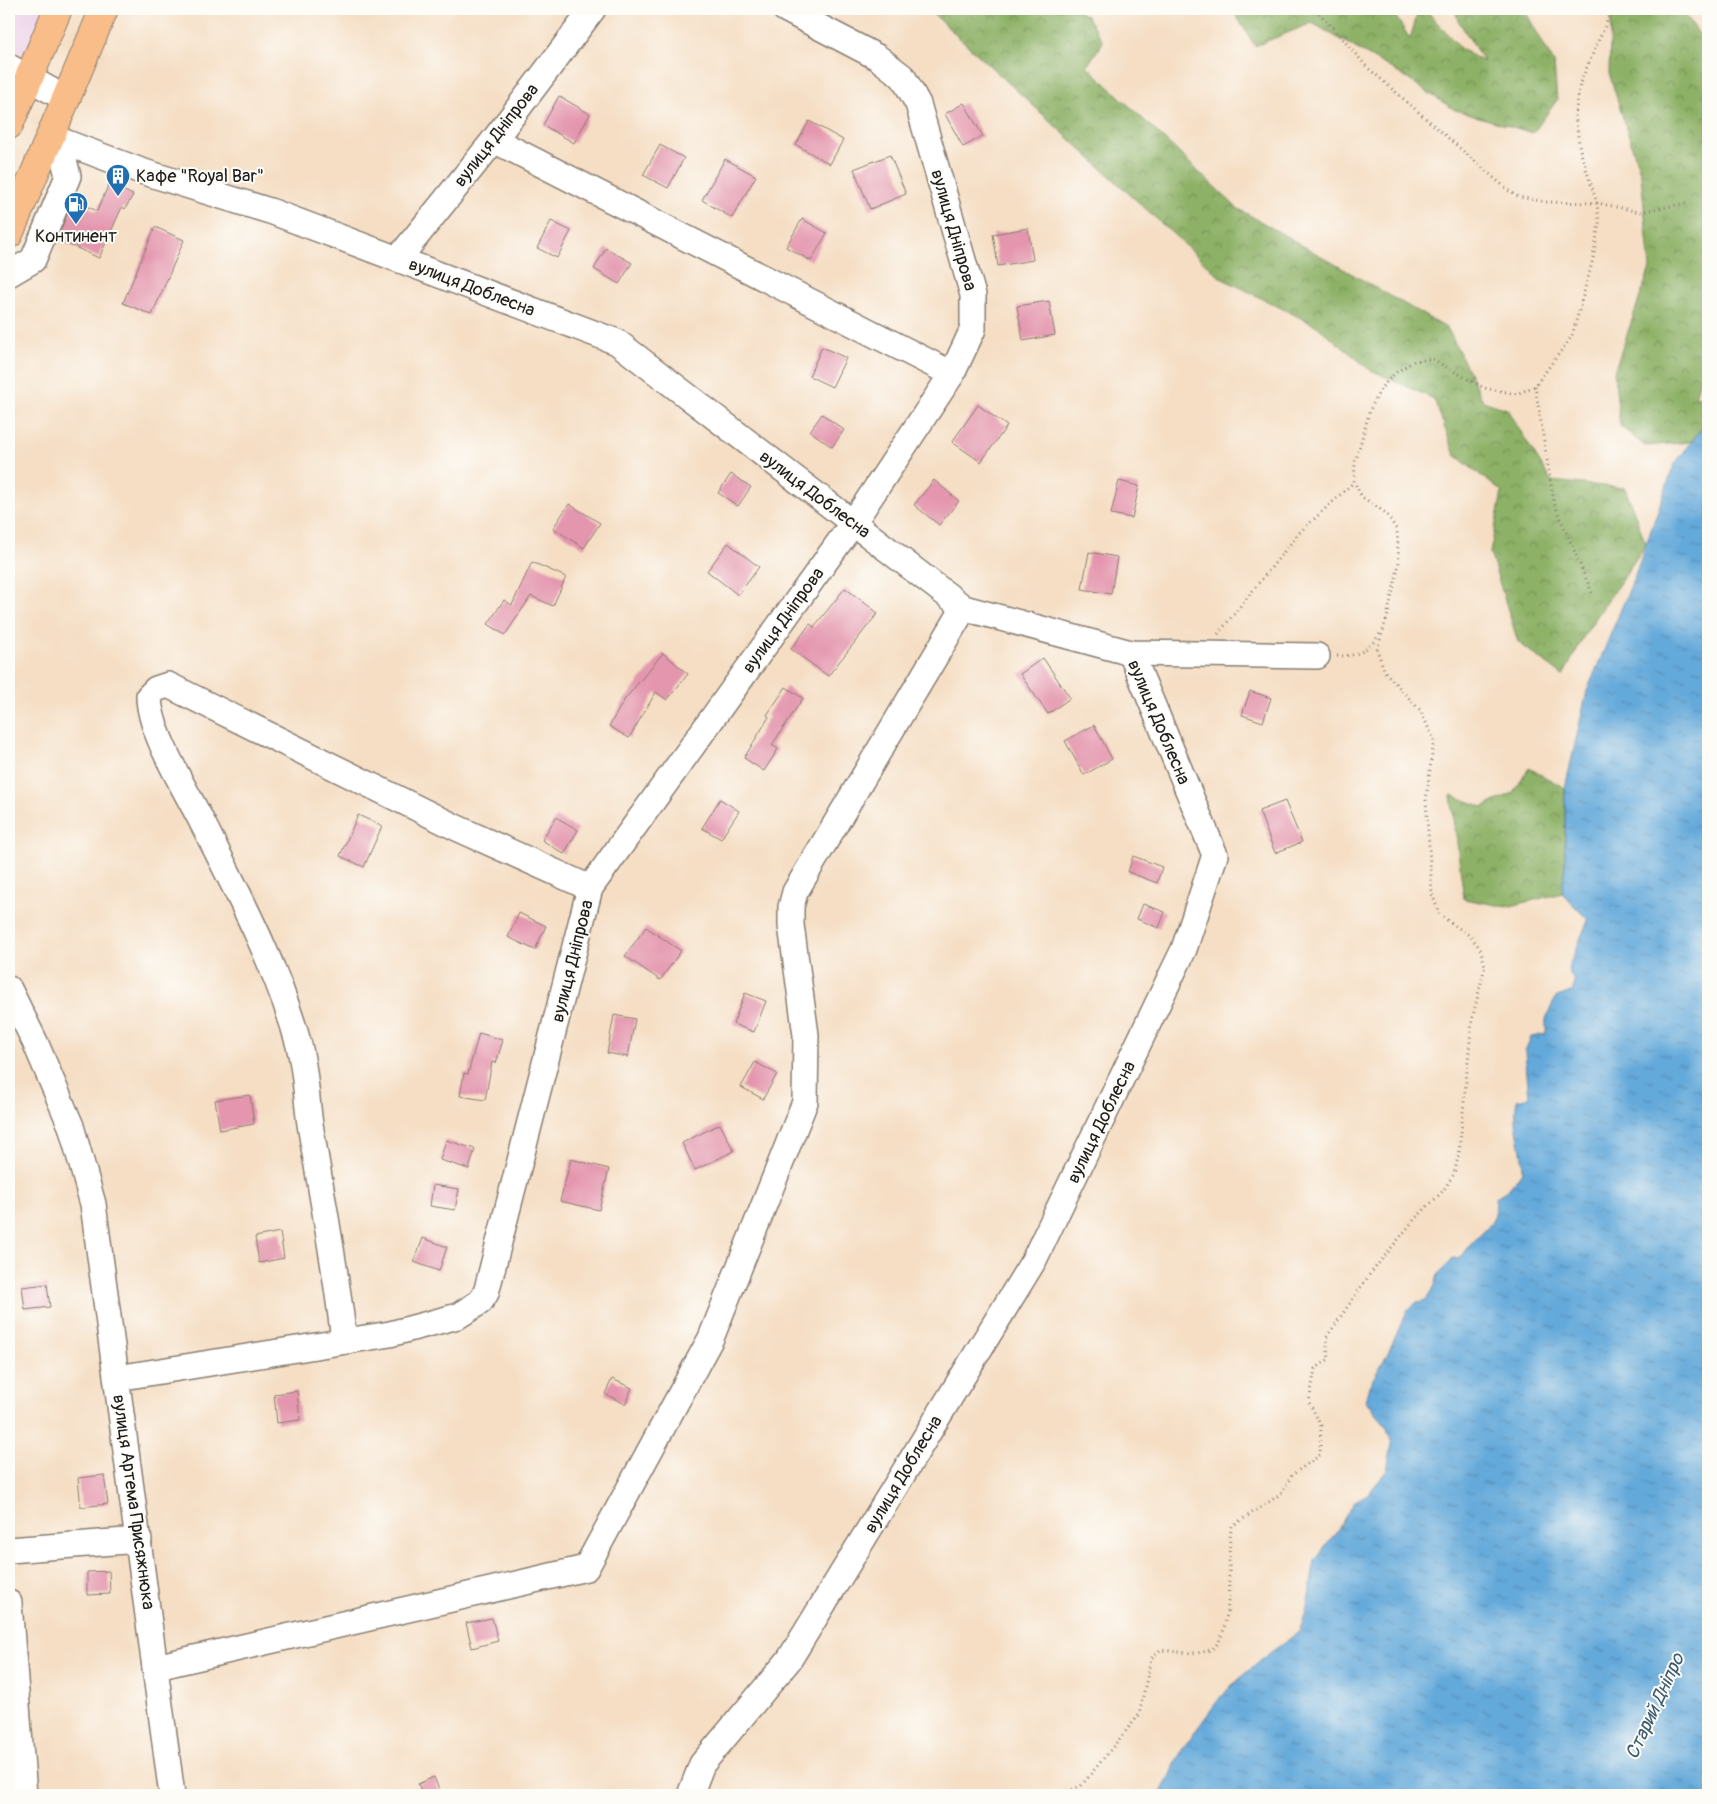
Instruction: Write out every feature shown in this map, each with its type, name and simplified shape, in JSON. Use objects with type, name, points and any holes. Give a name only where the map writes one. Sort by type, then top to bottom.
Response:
[{"type":"main road","points":[[9,125],[18,73],[58,9]]},
{"type":"main road","points":[[9,234],[55,138],[66,99],[104,9]]},
{"type":"street","name":"вулиця Дніпрова","points":[[398,259],[494,140],[593,9]]},
{"type":"street","name":"вулиця Дніпрова","points":[[486,1293],[590,888],[853,523],[952,374],[973,329],[973,294],[918,104],[903,78],[877,57],[785,9]]},
{"type":"street","points":[[18,73],[66,99]]},
{"type":"street","points":[[9,274],[33,260],[68,176],[55,138]]},
{"type":"street","name":"вулиця Доблесна","points":[[55,138],[141,171],[273,212],[617,342],[964,608],[1131,653],[1216,855],[1184,949],[1034,1260],[789,1660],[702,1764],[690,1795]]},
{"type":"street","points":[[494,140],[952,374]]},
{"type":"street","points":[[156,1667],[586,1568],[711,1338],[805,1102],[806,1035],[791,907],[795,892],[964,608]]},
{"type":"street","points":[[1131,653],[1317,656]]},
{"type":"street","points":[[344,1341],[335,1266],[310,1125],[299,1043],[273,973],[221,858],[163,744],[149,708],[148,696],[156,689],[168,684],[457,828],[590,888]]},
{"type":"street","points":[[9,990],[35,1042],[71,1126],[93,1204],[117,1378]]},
{"type":"street","name":"вулиця Артема Присяжнюка","points":[[172,1795],[117,1378],[390,1334],[458,1316],[480,1302],[486,1293]]},
{"type":"street","points":[[9,1550],[139,1540]]},
{"type":"street","points":[[9,1603],[24,1795]]},
{"type":"path","points":[[1316,9],[1368,68],[1509,191],[1519,197],[1546,202],[1597,203],[1640,212],[1686,203]]},
{"type":"path","points":[[1058,1795],[1081,1786],[1139,1715],[1151,1660],[1160,1650],[1208,1650],[1218,1643],[1226,1615],[1230,1569],[1229,1535],[1232,1526],[1281,1494],[1292,1475],[1320,1455],[1321,1426],[1309,1402],[1315,1370],[1329,1359],[1326,1338],[1370,1274],[1414,1220],[1443,1191],[1456,1167],[1460,1153],[1472,1020],[1485,966],[1480,948],[1470,936],[1440,915],[1432,894],[1426,799],[1434,740],[1420,710],[1385,672],[1377,650],[1389,611],[1399,564],[1397,530],[1386,514],[1362,497],[1354,482],[1355,463],[1370,410],[1381,388],[1394,373],[1414,361],[1432,359],[1484,388],[1517,394],[1535,386],[1572,336],[1593,259],[1599,223],[1597,203],[1580,150],[1575,116],[1580,83],[1609,17],[1619,9]]},
{"type":"path","points":[[1535,386],[1554,503],[1593,594]]},
{"type":"path","points":[[1202,654],[1299,533],[1354,482]]},
{"type":"path","points":[[1317,656],[1355,656],[1371,646],[1380,632],[1389,611]]},
{"type":"shaded area","points":[[9,9],[48,9],[29,57],[9,48]]},
{"type":"green space","points":[[928,9],[1075,9],[1087,16],[1103,42],[1087,66],[1237,208],[1448,329],[1483,401],[1507,409],[1551,481],[1625,488],[1646,544],[1585,634],[1563,676],[1518,642],[1490,553],[1502,492],[1455,455],[1434,399],[1369,369],[1317,326],[1221,278]]},
{"type":"green space","points":[[1235,9],[1391,9],[1410,39],[1419,9],[1425,9],[1461,49],[1484,62],[1458,20],[1455,9],[1524,9],[1554,63],[1557,100],[1533,133],[1455,110],[1392,69],[1312,23],[1255,46],[1234,12]]},
{"type":"green space","points":[[1624,9],[1681,9],[1708,46],[1708,350],[1695,397],[1708,395],[1708,420],[1691,442],[1645,446],[1620,426],[1614,372],[1650,268],[1641,175],[1609,73],[1611,19]]},
{"type":"green space","points":[[1529,768],[1565,788],[1565,863],[1562,893],[1507,907],[1464,899],[1451,795],[1483,807],[1513,793]]},
{"type":"water","name":"Старий Дніпро","points":[[1708,420],[1708,1795],[1160,1795],[1183,1748],[1216,1703],[1230,1687],[1271,1652],[1299,1632],[1306,1613],[1315,1561],[1355,1501],[1369,1493],[1387,1470],[1392,1444],[1386,1425],[1365,1401],[1369,1386],[1388,1353],[1407,1311],[1417,1302],[1425,1301],[1434,1288],[1438,1275],[1453,1258],[1460,1259],[1471,1244],[1489,1226],[1494,1217],[1495,1197],[1507,1191],[1523,1171],[1516,1109],[1517,1100],[1529,1097],[1525,1051],[1531,1037],[1546,1034],[1546,1019],[1555,998],[1573,991],[1574,981],[1568,969],[1588,920],[1562,893],[1565,863],[1565,788],[1587,691],[1634,578],[1674,465]]},
{"type":"building","points":[[559,96],[590,114],[574,143],[543,125]]},
{"type":"building","points":[[964,103],[983,136],[963,147],[945,114]]},
{"type":"building","points":[[809,121],[843,140],[830,164],[796,145]]},
{"type":"building","points":[[660,145],[684,158],[668,188],[643,175]]},
{"type":"building","points":[[890,155],[906,194],[870,209],[854,169]]},
{"type":"building","points":[[725,159],[756,176],[732,218],[702,200]]},
{"type":"building","points":[[109,184],[133,195],[125,209],[122,207],[99,258],[57,239],[73,200],[97,211]]},
{"type":"building","points":[[802,219],[827,233],[811,261],[786,247]]},
{"type":"building","points":[[551,221],[571,231],[557,258],[537,248]]},
{"type":"building","points":[[155,227],[184,240],[152,315],[123,303]]},
{"type":"building","points":[[1028,228],[1033,260],[998,266],[993,234]]},
{"type":"building","points":[[606,248],[632,263],[619,284],[594,269]]},
{"type":"building","points":[[1049,301],[1055,335],[1023,341],[1017,306]]},
{"type":"building","points":[[822,347],[846,358],[832,387],[809,376]]},
{"type":"building","points":[[978,405],[1007,426],[981,462],[952,442]]},
{"type":"building","points":[[822,414],[844,430],[832,447],[810,431]]},
{"type":"building","points":[[731,474],[751,487],[738,506],[718,493]]},
{"type":"building","points":[[934,480],[959,501],[939,525],[914,505]]},
{"type":"building","points":[[1119,481],[1139,486],[1132,518],[1111,514]]},
{"type":"building","points":[[569,504],[600,523],[584,548],[553,528]]},
{"type":"building","points":[[728,543],[759,567],[738,595],[707,571]]},
{"type":"building","points":[[1089,552],[1117,557],[1111,594],[1082,589]]},
{"type":"building","points":[[532,562],[566,577],[553,606],[531,596],[505,635],[488,624],[504,600],[512,605]]},
{"type":"building","points":[[845,588],[878,613],[828,676],[791,649],[810,624],[814,627]]},
{"type":"building","points":[[663,653],[688,674],[667,700],[656,692],[629,738],[609,726],[625,699]]},
{"type":"building","points":[[1043,658],[1070,698],[1048,714],[1020,674]]},
{"type":"building","points":[[786,687],[803,698],[772,745],[778,749],[764,771],[744,758],[769,717],[767,715]]},
{"type":"building","points":[[1250,691],[1271,698],[1263,722],[1242,715]]},
{"type":"building","points":[[1094,725],[1112,759],[1084,775],[1065,741]]},
{"type":"building","points":[[720,799],[739,811],[721,839],[702,828]]},
{"type":"building","points":[[1285,801],[1302,842],[1275,853],[1259,811]]},
{"type":"building","points":[[358,815],[382,826],[364,867],[340,856]]},
{"type":"building","points":[[556,817],[578,830],[564,854],[542,840]]},
{"type":"building","points":[[1133,856],[1162,867],[1157,883],[1128,872]]},
{"type":"building","points":[[1143,904],[1165,912],[1159,928],[1137,919]]},
{"type":"building","points":[[519,913],[546,926],[535,950],[508,937]]},
{"type":"building","points":[[646,927],[681,951],[660,980],[625,956]]},
{"type":"building","points":[[745,993],[766,1001],[754,1032],[733,1024]]},
{"type":"building","points":[[614,1015],[635,1019],[628,1057],[607,1053]]},
{"type":"building","points":[[479,1033],[503,1040],[496,1063],[492,1062],[485,1100],[460,1096],[464,1073],[468,1074]]},
{"type":"building","points":[[755,1062],[777,1074],[763,1099],[741,1087]]},
{"type":"building","points":[[250,1095],[254,1124],[220,1130],[215,1100]]},
{"type":"building","points":[[720,1124],[734,1151],[695,1170],[682,1143]]},
{"type":"building","points":[[446,1140],[475,1149],[469,1169],[440,1160]]},
{"type":"building","points":[[571,1159],[609,1169],[599,1210],[560,1201]]},
{"type":"building","points":[[433,1185],[459,1189],[455,1210],[430,1206]]},
{"type":"building","points":[[280,1232],[284,1258],[259,1263],[255,1237]]},
{"type":"building","points":[[423,1238],[447,1247],[439,1271],[414,1262]]},
{"type":"building","points":[[47,1284],[50,1307],[25,1310],[22,1287]]},
{"type":"building","points":[[612,1379],[632,1388],[625,1404],[605,1394]]},
{"type":"building","points":[[297,1391],[300,1420],[277,1423],[274,1394]]},
{"type":"building","points":[[104,1475],[108,1504],[81,1507],[78,1478]]},
{"type":"building","points":[[109,1571],[110,1594],[87,1595],[87,1572]]},
{"type":"building","points":[[492,1618],[498,1641],[472,1648],[466,1623]]},
{"type":"building","points":[[434,1777],[441,1795],[423,1795],[418,1784]]},
{"type":"place","name":"Кафе \"Royal Bar\"","points":[[118,197]]},
{"type":"place","name":"Континент","points":[[76,225]]}]
